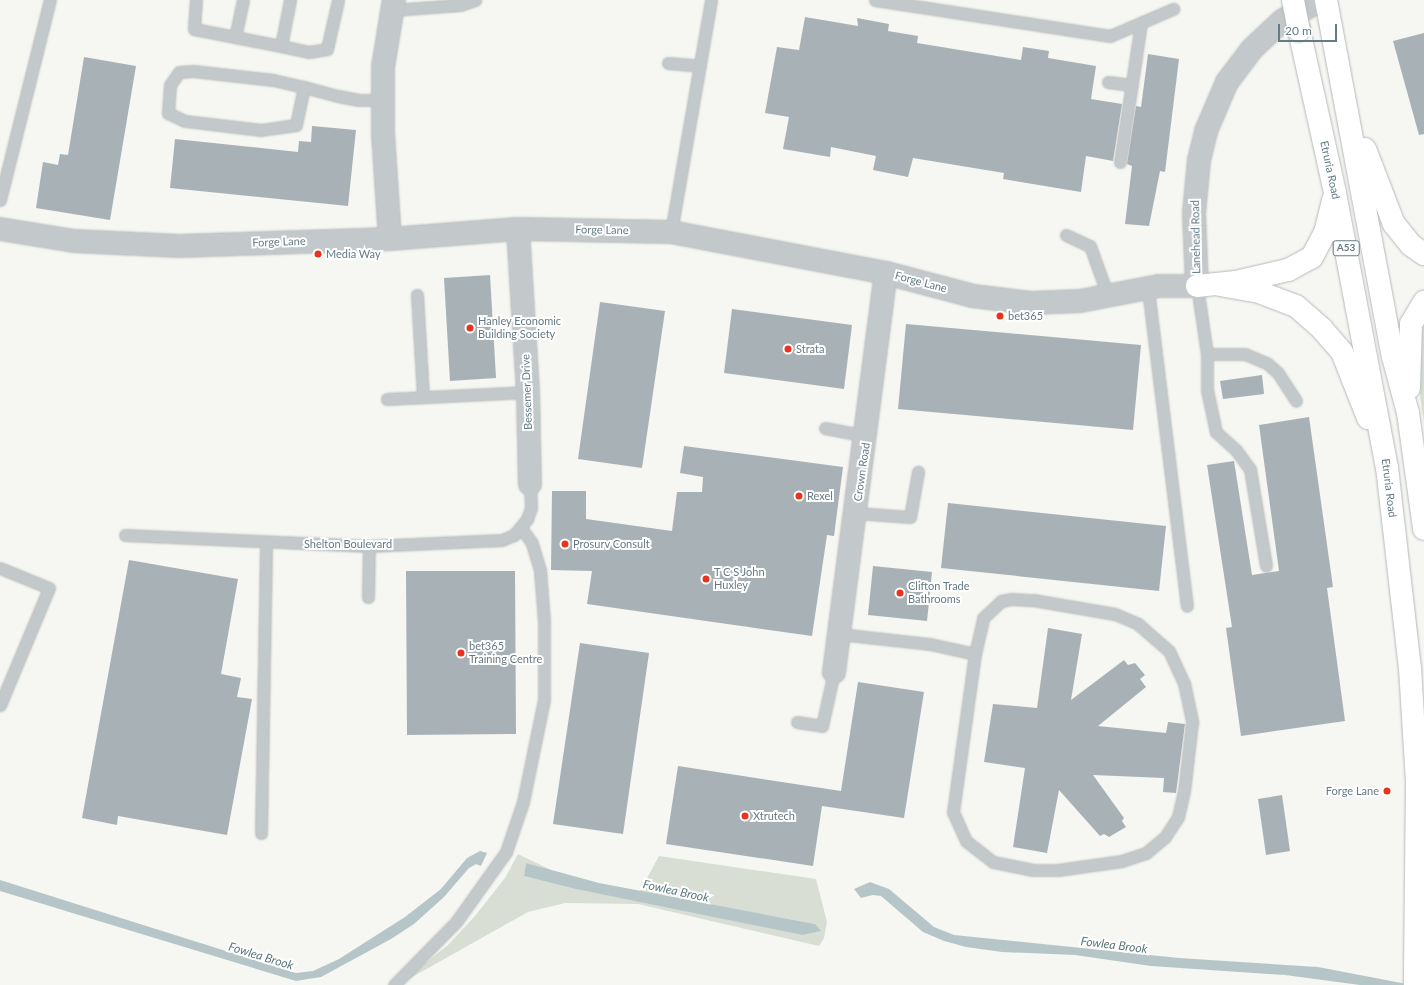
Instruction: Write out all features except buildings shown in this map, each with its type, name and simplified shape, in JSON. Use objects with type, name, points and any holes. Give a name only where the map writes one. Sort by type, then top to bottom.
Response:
[{"type":"highway","name":"Etruria Road","points":[[1293,0],[1298,30],[1335,193],[1387,466],[1412,699],[1417,781],[1415,985]]},
{"type":"highway","name":"A53","points":[[1326,6],[1347,103],[1394,357],[1408,413],[1424,529]]},
{"type":"highway","points":[[1347,103],[1394,224],[1411,245],[1424,254]]},
{"type":"highway","points":[[1197,286],[1220,285],[1288,270],[1312,257],[1325,233],[1335,193]]},
{"type":"highway","points":[[1220,285],[1259,292],[1296,306],[1322,329],[1342,352],[1387,466]]},
{"type":"highway","points":[[1408,413],[1411,324],[1424,302]]},
{"type":"street","points":[[390,238],[383,67],[393,5]]},
{"type":"street","name":"Lanehead Road","points":[[1197,286],[1194,214],[1199,160],[1206,131],[1227,82],[1252,49],[1283,20],[1326,6]]},
{"type":"street","name":"Forge Lane","points":[[0,230],[74,241],[179,246],[390,238],[518,229],[671,232],[886,273],[973,296],[1031,303],[1080,301],[1148,289],[1197,286]]},
{"type":"street","name":"Bessemer Drive","points":[[518,229],[528,392],[530,484]]},
{"type":"street","name":"Crown Road","points":[[834,672],[867,436],[886,273]]},
{"type":"lane","points":[[0,200],[50,0]]},
{"type":"lane","points":[[196,0],[194,29],[309,52],[327,49],[338,0]]},
{"type":"lane","points":[[235,36],[244,0]]},
{"type":"lane","points":[[282,46],[290,0]]},
{"type":"lane","points":[[393,5],[460,5],[475,0]]},
{"type":"lane","points":[[671,232],[711,0]]},
{"type":"lane","points":[[875,0],[1110,36],[1173,9]]},
{"type":"lane","points":[[1120,162],[1141,23]]},
{"type":"lane","points":[[668,62],[700,66]]},
{"type":"lane","points":[[304,87],[296,125],[261,130],[185,121],[168,112],[170,85],[179,72],[193,71],[273,80],[304,87],[359,100],[384,100]]},
{"type":"lane","points":[[1108,82],[1132,85]]},
{"type":"lane","points":[[1066,235],[1090,246],[1108,296]]},
{"type":"lane","points":[[1197,286],[1207,354],[1207,390],[1216,432],[1236,450],[1250,469],[1266,566]]},
{"type":"lane","points":[[1148,289],[1188,606]]},
{"type":"lane","points":[[417,295],[423,397]]},
{"type":"lane","points":[[1207,354],[1245,354],[1268,364],[1278,373],[1296,401]]},
{"type":"lane","points":[[387,400],[528,392]]},
{"type":"lane","points":[[825,428],[867,436]]},
{"type":"lane","points":[[856,512],[910,517],[918,472]]},
{"type":"lane","name":"Shelton Boulevard","points":[[125,535],[266,543],[369,546],[502,540],[514,535],[521,528],[531,508],[530,484]]},
{"type":"lane","points":[[394,985],[456,922],[506,852],[523,802],[544,700],[544,621],[540,570],[532,543],[521,528]]},
{"type":"lane","points":[[261,833],[266,543]]},
{"type":"lane","points":[[368,597],[369,546]]},
{"type":"lane","points":[[0,568],[50,588],[0,705]]},
{"type":"lane","points":[[1011,600],[1033,600],[1115,614],[1138,624],[1160,642],[1168,651],[1184,683],[1192,722],[1184,790],[1178,817],[1165,837],[1146,853],[1122,862],[1058,870],[1033,870],[993,862],[966,841],[953,812],[975,654],[983,618],[1001,601],[1011,600]]},
{"type":"lane","points":[[839,634],[930,644],[975,654]]},
{"type":"lane","points":[[797,722],[822,726],[834,672]]},
{"type":"shaded area","points":[[1424,317],[1424,423],[1418,383],[1419,328]]},
{"type":"shaded area","points":[[480,851],[487,853],[481,866],[476,864],[469,868],[444,897],[414,924],[391,939],[321,977],[296,981],[0,891],[0,880],[296,973],[313,971],[339,959],[405,917],[441,889],[467,858]]},
{"type":"shaded area","points":[[518,854],[551,870],[526,863],[524,876],[802,935],[815,924],[640,891],[659,856],[816,879],[827,922],[824,938],[819,946],[638,904],[565,903],[528,912],[398,985],[448,945],[475,916],[505,878]]},
{"type":"shaded area","points":[[526,863],[599,883],[815,924],[821,931],[802,935],[576,889],[524,876]]},
{"type":"shaded area","points":[[870,882],[889,889],[934,927],[954,935],[1179,958],[1318,967],[1412,985],[1360,985],[1285,975],[1151,966],[1075,955],[1002,952],[966,947],[944,941],[923,932],[881,896],[873,895],[861,898],[854,889]]},
{"type":"place","name":"Media Way","points":[[318,254]]},
{"type":"place","name":"bet365","points":[[1000,316]]},
{"type":"place","name":"Hanley Economic Building Society","points":[[470,328]]},
{"type":"place","name":"Strata","points":[[788,349]]},
{"type":"place","name":"Rexel","points":[[799,496]]},
{"type":"place","name":"Prosurv Consult","points":[[565,544]]},
{"type":"place","name":"T C S John Huxley","points":[[706,579]]},
{"type":"place","name":"Clifton Trade Bathrooms","points":[[900,593]]},
{"type":"place","name":"bet365 Training Centre","points":[[461,653]]},
{"type":"place","name":"Forge Lane","points":[[1387,791]]},
{"type":"place","name":"Xtrutech","points":[[745,816]]},
{"type":"water label","name":"Fowlea Brook","points":[[676,891]]},
{"type":"water label","name":"Fowlea Brook","points":[[1114,945]]},
{"type":"water label","name":"Fowlea Brook","points":[[261,956]]}]
